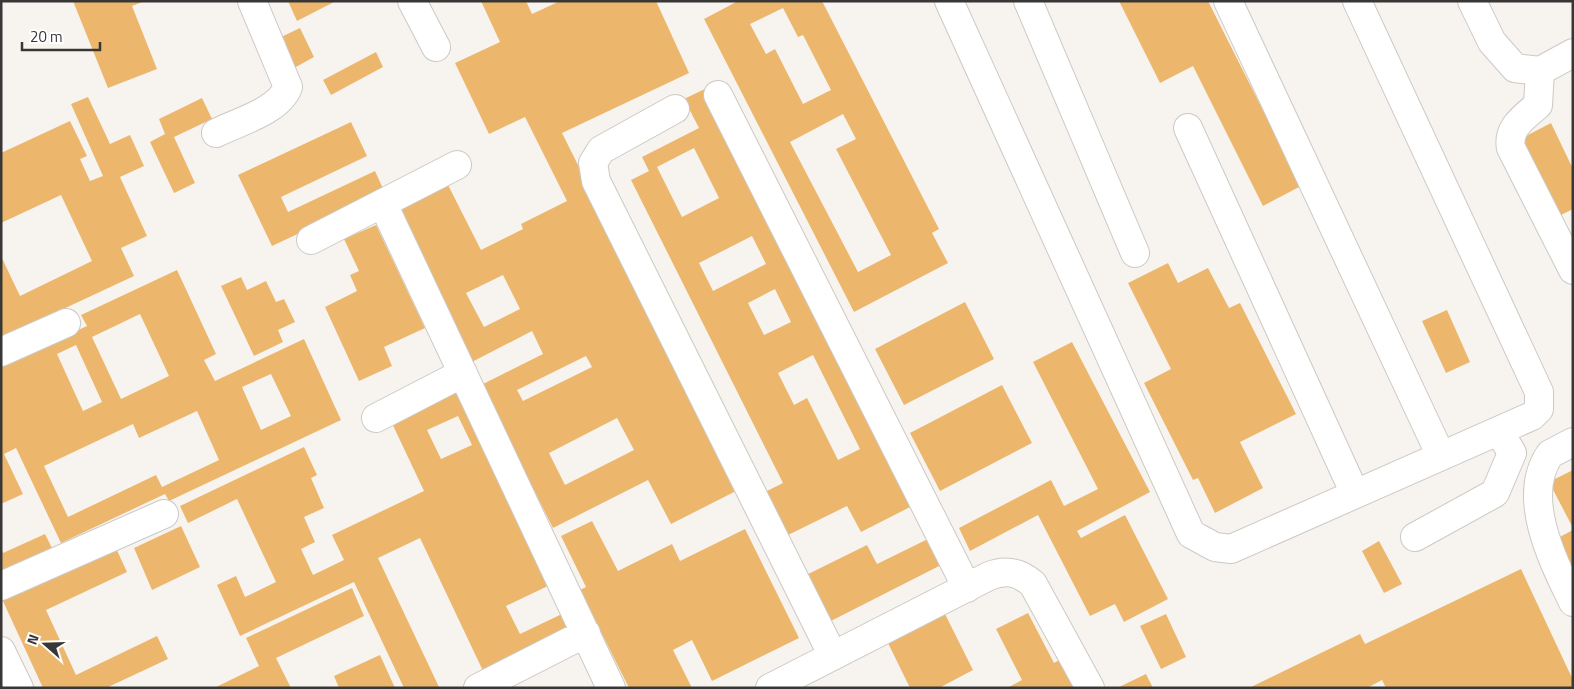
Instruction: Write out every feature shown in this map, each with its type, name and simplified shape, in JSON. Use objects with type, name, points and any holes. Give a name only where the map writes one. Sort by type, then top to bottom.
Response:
[{"type":"street","points":[[216,133],[277,105],[285,95],[288,87],[252,1]]},
{"type":"street","points":[[412,1],[436,47]]},
{"type":"street","points":[[949,1],[1191,534],[1215,547],[1231,549],[1536,413],[1541,398],[1357,1]]},
{"type":"street","points":[[1028,1],[1135,253]]},
{"type":"street","points":[[1228,1],[1441,456]]},
{"type":"street","points":[[1472,1],[1492,42],[1515,68],[1540,71],[1573,53]]},
{"type":"street","points":[[1540,71],[1538,105],[1519,121],[1509,140],[1511,148],[1573,270]]},
{"type":"street","points":[[718,95],[967,588]]},
{"type":"street","points":[[674,109],[601,150],[593,163],[596,181],[833,656]]},
{"type":"street","points":[[1188,128],[1355,494]]},
{"type":"street","points":[[311,240],[457,165]]},
{"type":"street","points":[[383,204],[612,688]]},
{"type":"street","points":[[1,352],[66,323]]},
{"type":"street","points":[[376,418],[463,373]]},
{"type":"street","points":[[1415,537],[1495,493],[1512,453],[1499,431]]},
{"type":"street","points":[[1573,442],[1550,454],[1538,482],[1548,552],[1573,602]]},
{"type":"street","points":[[1,586],[164,514]]},
{"type":"street","points":[[770,688],[997,572],[1013,572],[1027,579],[1039,593],[1090,688]]},
{"type":"street","points":[[478,688],[586,633]]},
{"type":"street","points":[[1,650],[19,688]]},
{"type":"building","points":[[73,1],[145,1],[132,6],[157,69],[108,88]]},
{"type":"building","points":[[288,1],[336,1],[297,21]]},
{"type":"building","points":[[481,1],[526,1],[532,14],[560,1],[656,1],[689,73],[562,133],[740,489],[671,524],[648,480],[553,528],[481,385],[543,354],[532,331],[470,363],[394,210],[447,183],[481,250],[523,229],[521,224],[567,201],[525,117],[489,134],[455,63],[500,42]],"holes":[[[503,275],[520,309],[484,327],[466,293]],[[586,356],[592,367],[523,401],[517,390]],[[617,418],[634,450],[565,485],[549,453]]]},
{"type":"building","points":[[738,1],[822,1],[939,229],[932,233],[948,263],[854,312],[704,19]],"holes":[[[783,8],[798,37],[803,35],[831,90],[803,104],[775,49],[766,54],[750,24]],[[843,114],[856,139],[836,149],[891,255],[858,272],[790,142]]]},
{"type":"building","points":[[1119,1],[1208,1],[1301,186],[1263,206],[1193,66],[1160,83]]},
{"type":"building","points":[[300,28],[314,57],[294,68],[279,38]]},
{"type":"building","points":[[376,52],[383,67],[331,95],[323,80]]},
{"type":"building","points":[[709,87],[918,503],[861,532],[847,506],[782,538],[761,494],[783,483],[631,180],[649,171],[642,157],[699,128],[684,99]],"holes":[[[694,148],[719,198],[682,217],[657,167]],[[752,236],[766,264],[713,291],[699,263]],[[775,289],[791,322],[764,335],[748,303]],[[813,355],[860,449],[838,460],[807,398],[794,405],[778,373]]]},
{"type":"building","points":[[88,97],[110,144],[130,135],[144,166],[120,177],[147,236],[121,248],[134,276],[1,338],[1,256],[20,296],[92,261],[61,195],[1,223],[1,153],[70,121],[87,156],[80,159],[90,181],[103,176],[71,104]]},
{"type":"building","points":[[202,98],[212,119],[174,137],[195,183],[174,193],[150,142],[165,134],[159,119]]},
{"type":"building","points":[[351,122],[367,156],[281,197],[288,212],[375,171],[385,193],[272,246],[238,175]]},
{"type":"building","points":[[1551,123],[1573,169],[1573,209],[1553,219],[1516,141]]},
{"type":"building","points":[[376,225],[425,328],[384,347],[392,366],[359,381],[325,307],[357,291],[350,275],[359,271],[344,239]]},
{"type":"building","points":[[1168,263],[1178,283],[1208,268],[1229,308],[1240,303],[1296,414],[1240,442],[1263,488],[1215,513],[1198,478],[1193,480],[1144,383],[1171,369],[1128,283]]},
{"type":"building","points":[[177,270],[216,354],[204,360],[215,381],[304,339],[341,420],[169,501],[165,494],[61,543],[16,448],[4,454],[23,494],[1,504],[1,366],[87,326],[81,315]],"holes":[[[140,314],[169,376],[121,399],[92,337]],[[76,345],[102,402],[83,411],[57,354]],[[271,374],[291,416],[261,430],[242,387]],[[197,411],[219,460],[162,487],[156,475],[68,517],[44,466],[133,424],[139,438]]]},
{"type":"building","points":[[241,277],[247,290],[266,281],[276,302],[284,299],[295,322],[278,330],[283,342],[254,356],[221,286]]},
{"type":"building","points":[[965,302],[994,359],[904,405],[875,349]]},
{"type":"building","points":[[1447,310],[1470,362],[1446,373],[1422,321]]},
{"type":"building","points":[[1072,342],[1150,492],[1077,531],[1081,538],[1125,515],[1168,599],[1124,622],[1115,604],[1090,616],[1038,515],[970,551],[959,528],[1051,480],[1064,506],[1098,489],[1033,362]]},
{"type":"building","points":[[456,385],[550,585],[506,606],[520,634],[564,613],[571,627],[503,660],[505,663],[484,673],[420,538],[378,558],[439,687],[404,688],[354,582],[240,636],[217,585],[236,576],[245,597],[276,582],[237,499],[188,523],[180,506],[304,447],[317,475],[311,478],[324,508],[304,517],[315,542],[301,549],[313,575],[344,560],[332,535],[424,491],[389,417]],"holes":[[[458,416],[472,445],[441,459],[427,430]]]},
{"type":"building","points":[[1002,385],[1032,443],[940,491],[910,433]]},
{"type":"building","points":[[1573,470],[1573,528],[1549,482]]},
{"type":"building","points":[[592,521],[618,571],[672,544],[680,561],[745,529],[799,638],[712,681],[692,640],[673,650],[692,688],[629,688],[580,590],[586,587],[561,536]]},
{"type":"building","points":[[181,526],[200,567],[152,590],[134,548]]},
{"type":"building","points":[[1573,530],[1573,582],[1552,541]]},
{"type":"building","points":[[45,534],[54,552],[1,576],[1,548],[3,553]]},
{"type":"building","points":[[934,536],[947,562],[825,624],[802,577],[867,545],[877,564]]},
{"type":"building","points":[[1379,541],[1402,584],[1384,593],[1362,551]]},
{"type":"building","points":[[115,546],[127,572],[46,610],[76,675],[157,636],[168,659],[106,688],[43,688],[2,599]]},
{"type":"building","points":[[1521,569],[1573,680],[1573,688],[1386,688],[1382,680],[1367,688],[1249,688],[1360,634],[1365,644]]},
{"type":"building","points":[[352,588],[364,616],[276,658],[291,688],[214,688],[259,666],[246,638]]},
{"type":"building","points":[[1028,613],[1054,663],[1066,656],[1083,688],[1007,688],[1022,680],[996,629]]},
{"type":"building","points":[[945,614],[973,670],[939,688],[910,688],[888,643]]},
{"type":"building","points":[[1166,614],[1186,657],[1161,669],[1140,626]]},
{"type":"building","points":[[380,655],[395,688],[339,688],[334,676]]},
{"type":"building","points":[[1146,674],[1153,688],[1117,688]]}]
